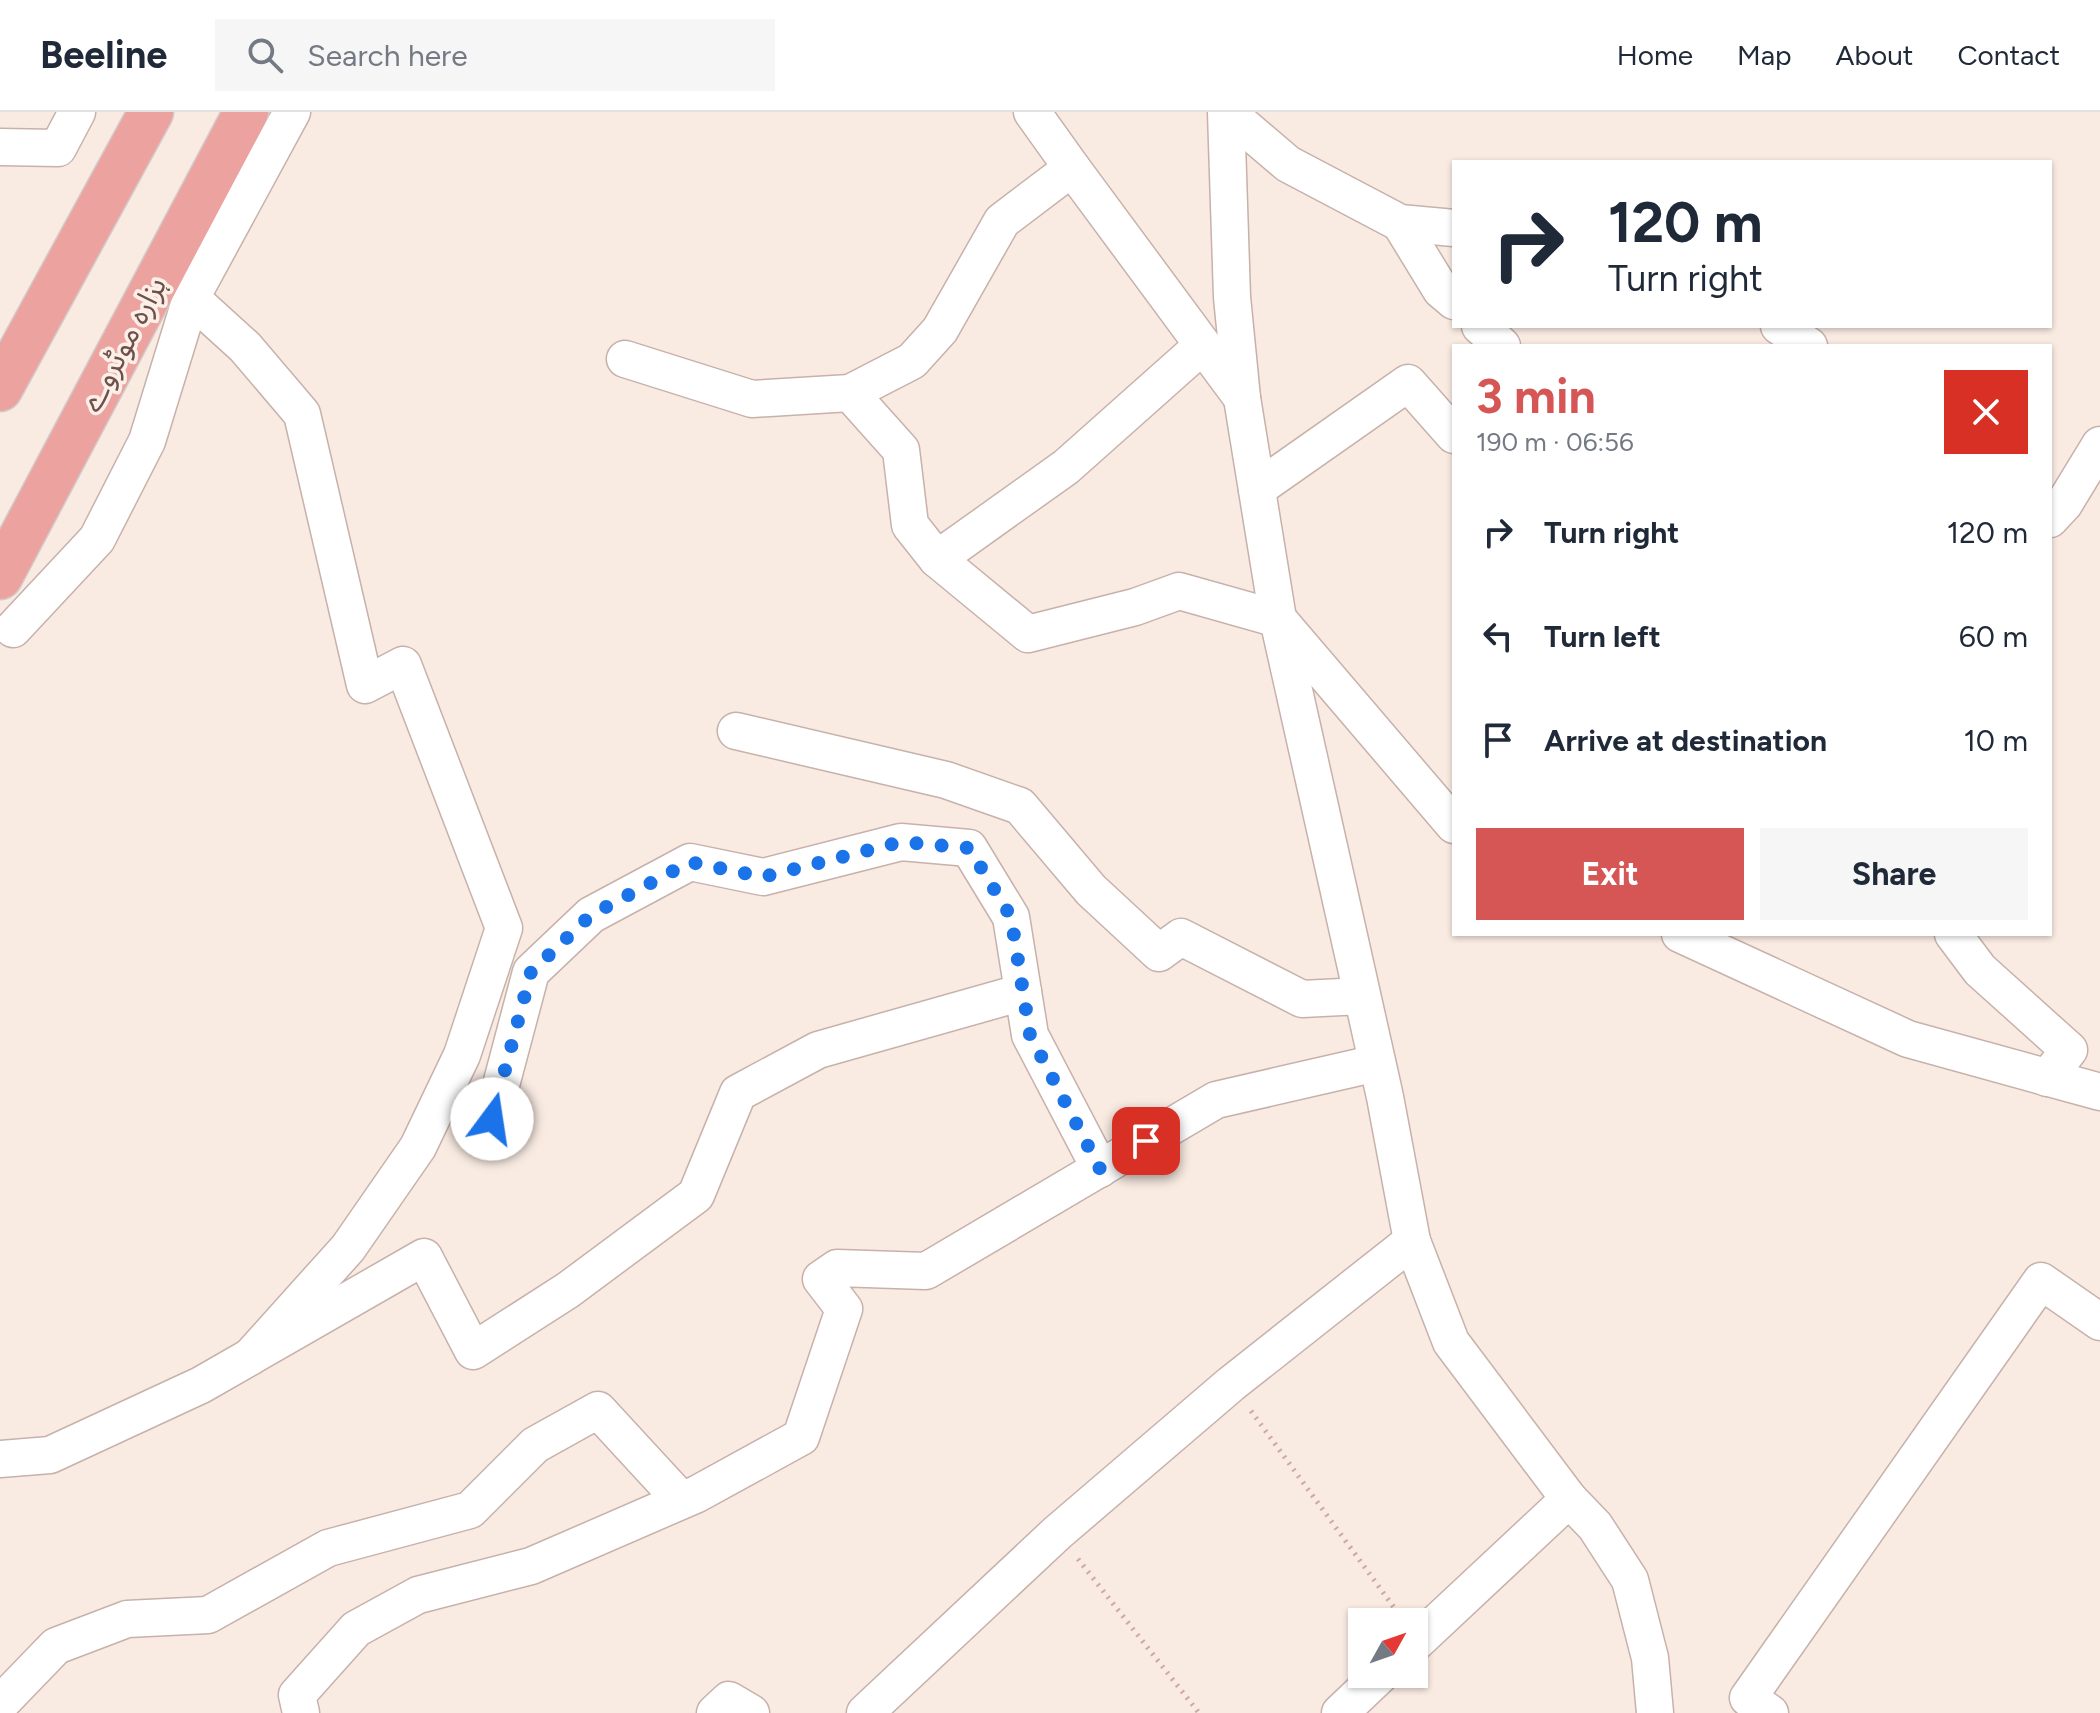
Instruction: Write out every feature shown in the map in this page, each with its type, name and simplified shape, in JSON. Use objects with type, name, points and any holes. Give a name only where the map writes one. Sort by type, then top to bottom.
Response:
[{"type":"highway","points":[[0,389],[151,112]]},
{"type":"highway","name":"ہزارہ موٹروے","points":[[0,577],[246,112]]},
{"type":"street","points":[[0,147],[58,148],[77,112]]},
{"type":"street","points":[[13,629],[97,539],[147,441],[191,298],[292,112]]},
{"type":"street","points":[[1032,112],[1242,398]]},
{"type":"street","points":[[1226,112],[1288,164],[1400,223],[1452,228]]},
{"type":"street","points":[[1226,112],[1232,297],[1242,398],[1278,619],[1377,1063],[1412,1241],[1451,1342],[1569,1499],[1595,1526],[1630,1580],[1650,1658],[1655,1713]]},
{"type":"street","points":[[625,359],[752,399],[850,393],[912,361],[940,330],[1002,221],[1072,168]]},
{"type":"street","points":[[1400,223],[1441,290],[1452,299]]},
{"type":"street","points":[[191,298],[245,347],[302,414],[365,685],[403,665],[504,928],[462,1055],[418,1147],[348,1248],[250,1357]]},
{"type":"street","points":[[1482,328],[1500,344]]},
{"type":"street","points":[[1782,328],[1806,344]]},
{"type":"street","points":[[937,559],[1066,467],[1202,346]]},
{"type":"street","points":[[1257,489],[1408,383],[1452,433]]},
{"type":"street","points":[[850,393],[901,450],[910,525],[937,559],[1028,634],[1135,607],[1179,591],[1278,619],[1452,823]]},
{"type":"street","points":[[2055,506],[2100,445]]},
{"type":"street","points":[[736,731],[946,780],[1020,806],[1091,890],[1159,953],[1181,937],[1302,999],[1362,996]]},
{"type":"street","points":[[492,1119],[531,972],[591,915],[690,862],[763,877],[901,842],[969,848],[1011,917],[1030,1035],[1100,1169]]},
{"type":"street","points":[[1684,936],[1908,1039],[2100,1092]]},
{"type":"street","points":[[1954,936],[1980,970],[2069,1050],[2047,1078]]},
{"type":"street","points":[[0,1459],[50,1455],[201,1385],[424,1257],[473,1351],[568,1290],[696,1195],[738,1093],[818,1050],[1023,992]]},
{"type":"street","points":[[301,1713],[297,1695],[356,1629],[418,1595],[531,1566],[681,1500],[801,1437],[844,1309],[821,1279],[837,1268],[926,1271],[1216,1100],[1377,1063]]},
{"type":"street","points":[[865,1713],[1057,1533],[1231,1384],[1412,1241]]},
{"type":"street","points":[[1770,1713],[1748,1698],[2041,1281],[2100,1322]]},
{"type":"street","points":[[0,1704],[56,1646],[127,1619],[208,1615],[328,1548],[470,1510],[535,1445],[598,1410],[681,1500]]},
{"type":"street","points":[[1428,1631],[1569,1499]]},
{"type":"street","points":[[1340,1713],[1366,1688]]},
{"type":"street","points":[[715,1713],[729,1700],[751,1713]]},
{"type":"path","points":[[1231,1384],[1395,1608]]},
{"type":"path","points":[[1057,1533],[1199,1713]]},
{"type":"route","points":[[492,1119],[531,972],[591,915],[690,862],[763,877],[901,842],[969,848],[1011,917],[1030,1035],[1100,1169],[1146,1141]]}]
